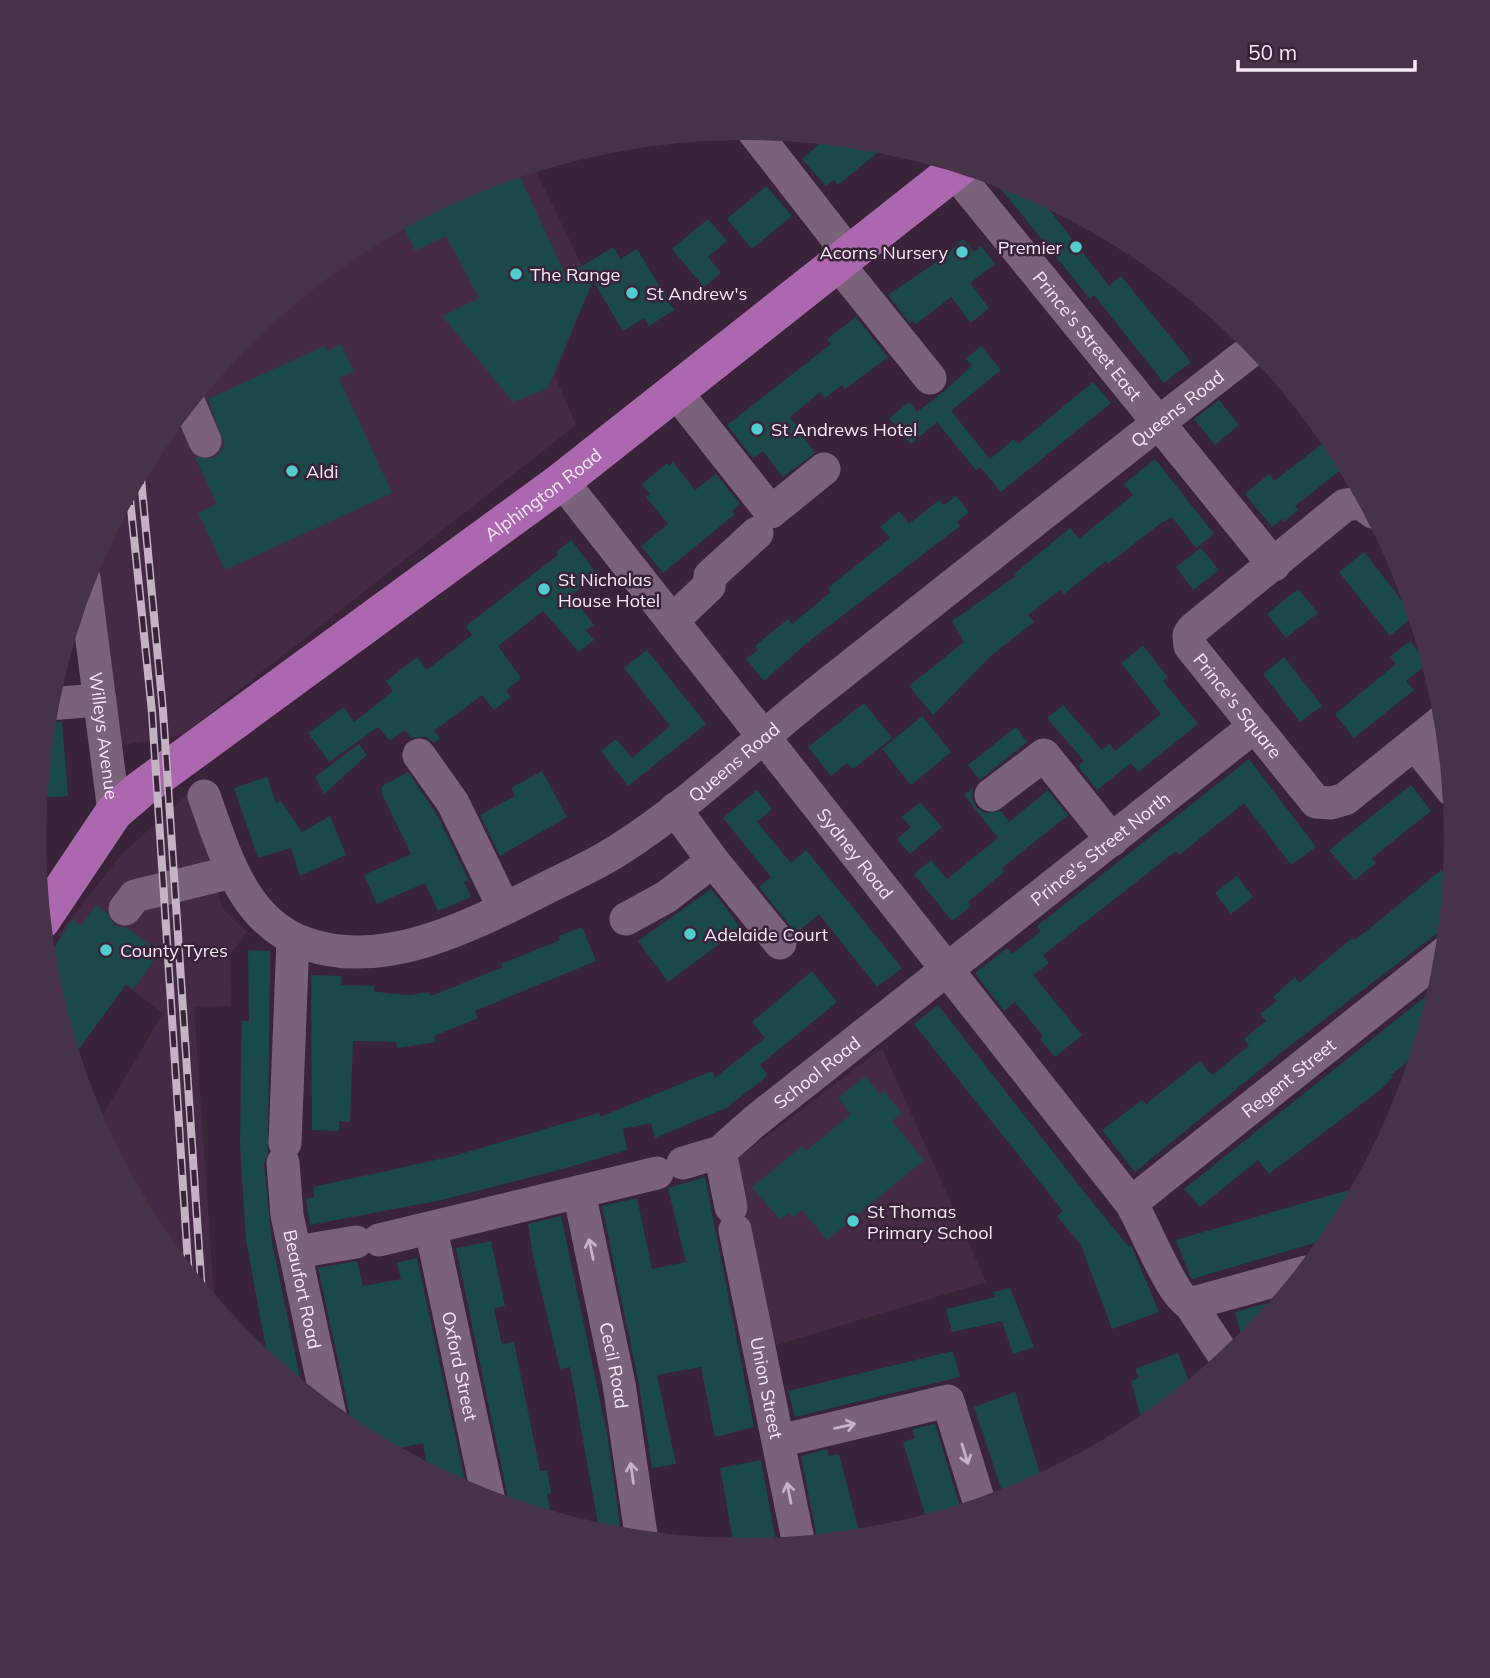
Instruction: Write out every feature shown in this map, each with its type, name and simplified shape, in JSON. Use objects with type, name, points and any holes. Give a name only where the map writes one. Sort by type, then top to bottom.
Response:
[{"type":"highway","name":"Alphington Road","points":[[49,910],[114,812],[192,751],[562,481],[953,172]]},
{"type":"street","points":[[759,140],[930,378]]},
{"type":"street","name":"Prince's Street East","points":[[963,175],[1275,565]]},
{"type":"street","name":"Queens Road","points":[[204,796],[232,872],[245,896],[261,915],[293,939],[322,948],[378,951],[428,939],[503,908],[621,849],[675,809],[762,736],[1248,352]]},
{"type":"street","points":[[676,392],[771,512],[824,469]]},
{"type":"street","points":[[192,411],[205,441]]},
{"type":"street","name":"Sydney Road","points":[[562,481],[1139,1215],[1175,1291],[1190,1304],[1221,1351]]},
{"type":"street","name":"Prince's Square","points":[[1358,503],[1345,505],[1189,635],[1190,646],[1316,802],[1345,799],[1435,727]]},
{"type":"street","points":[[672,621],[709,586],[710,576],[757,533]]},
{"type":"street","name":"Willeys Avenue","points":[[78,632],[102,711],[114,812]]},
{"type":"street","points":[[59,705],[102,711]]},
{"type":"street","name":"Prince's Street North","points":[[947,970],[1255,726]]},
{"type":"street","points":[[990,795],[1037,743],[1112,840]]},
{"type":"street","points":[[1415,744],[1442,777]]},
{"type":"street","points":[[419,755],[453,803],[503,908]]},
{"type":"street","points":[[675,809],[713,861],[780,943]]},
{"type":"street","points":[[626,919],[667,897],[713,861]]},
{"type":"street","points":[[125,909],[135,896],[232,872]]},
{"type":"street","name":"Beaufort Road","points":[[293,939],[284,1153],[286,1207],[327,1400]]},
{"type":"street","name":"Regent Street","points":[[1139,1215],[1433,963]]},
{"type":"street","name":"School Road","points":[[297,1252],[431,1230],[670,1168],[720,1152],[755,1121],[947,970]]},
{"type":"street","name":"Union Street","points":[[720,1152],[797,1536]]},
{"type":"street","name":"Cecil Road","points":[[579,1192],[619,1384],[640,1531]]},
{"type":"street","name":"Oxford Street","points":[[431,1230],[486,1488]]},
{"type":"street","points":[[1190,1304],[1291,1276]]},
{"type":"street","points":[[779,1441],[948,1401],[978,1498]]},
{"type":"shaded area","points":[[536,172],[591,284],[555,376],[576,425],[182,735],[117,746],[99,571],[139,489],[190,413],[250,344],[319,284],[356,257],[436,212],[477,193]]},
{"type":"shaded area","points":[[189,793],[223,909],[247,932],[230,955],[231,1006],[194,1007],[214,1294],[163,1228],[139,1189],[103,1115],[163,1013],[58,935],[122,854]]},
{"type":"shaded area","name":"St Thomas Primary School","points":[[882,1048],[986,1282],[773,1346],[734,1161]]},
{"type":"building","points":[[820,144],[878,152],[838,185],[834,180],[826,186],[802,159]]},
{"type":"building","name":"The Range","points":[[520,177],[566,276],[613,247],[621,259],[637,249],[674,310],[649,326],[644,318],[623,331],[593,281],[547,389],[513,402],[442,316],[479,298],[446,236],[415,251],[404,228],[477,193]]},
{"type":"building","points":[[766,186],[792,216],[752,249],[727,219]]},
{"type":"building","points":[[1000,188],[1049,210],[1109,286],[1121,276],[1191,362],[1164,383],[1094,295],[1090,299]]},
{"type":"building","points":[[708,219],[727,241],[708,257],[721,273],[704,287],[672,249]]},
{"type":"building","points":[[963,239],[974,252],[981,246],[995,264],[970,283],[989,308],[971,323],[951,297],[916,324],[913,321],[910,323],[888,295],[941,259]]},
{"type":"building","points":[[856,317],[888,357],[845,389],[842,385],[825,398],[820,392],[790,417],[815,453],[783,477],[763,451],[753,458],[727,425],[831,344],[827,339]]},
{"type":"building","name":"Aldi","points":[[341,344],[354,371],[339,378],[392,493],[225,570],[198,513],[217,504],[195,457],[213,458],[221,452],[224,443],[208,399],[324,346],[327,351]]},
{"type":"building","points":[[981,346],[1001,370],[951,411],[990,459],[1014,439],[1018,444],[1093,382],[1111,403],[1001,492],[980,467],[976,470],[937,422],[911,444],[889,418],[909,402],[917,412],[942,393],[972,366],[966,359]]},
{"type":"building","points":[[1219,400],[1239,425],[1215,445],[1194,419]]},
{"type":"building","points":[[1322,444],[1340,471],[1295,506],[1298,510],[1284,522],[1282,519],[1272,527],[1245,494],[1269,474],[1274,481]]},
{"type":"building","points":[[1155,459],[1214,534],[1196,548],[1172,517],[1161,523],[1108,564],[1106,561],[1064,594],[1060,590],[1028,615],[1034,622],[993,654],[933,715],[909,686],[964,642],[952,621],[1016,576],[1014,574],[1070,528],[1079,539],[1133,495],[1124,484]]},
{"type":"building","points":[[673,462],[695,490],[716,474],[740,504],[732,511],[735,514],[663,573],[641,546],[668,524],[646,497],[650,494],[642,484],[667,463],[669,466]]},
{"type":"building","points":[[956,496],[969,512],[957,522],[960,526],[808,642],[764,681],[746,659],[758,650],[755,646],[788,619],[792,624],[831,592],[828,588],[890,538],[880,527],[899,511],[909,524],[939,500],[944,505]]},
{"type":"building","points":[[571,540],[598,575],[571,595],[594,625],[586,630],[594,640],[579,652],[543,611],[498,646],[521,678],[506,691],[511,697],[494,710],[482,695],[434,731],[440,738],[434,743],[426,737],[411,738],[405,730],[390,741],[378,727],[329,762],[308,733],[344,707],[354,722],[393,691],[386,681],[417,657],[427,670],[472,635],[466,626],[558,555],[556,552]]},
{"type":"building","points":[[1201,548],[1219,570],[1193,590],[1176,567]]},
{"type":"building","points":[[1364,552],[1402,601],[1409,620],[1390,636],[1339,572]]},
{"type":"building","points":[[1298,589],[1318,613],[1286,638],[1267,614]]},
{"type":"building","points":[[1410,641],[1419,652],[1423,667],[1406,681],[1414,690],[1354,738],[1335,714],[1396,664],[1390,657]]},
{"type":"building","points":[[1143,646],[1168,677],[1163,681],[1198,724],[1138,772],[1131,763],[1097,790],[1078,766],[1084,761],[1047,718],[1063,705],[1102,750],[1110,744],[1115,751],[1161,714],[1121,663]]},
{"type":"building","points":[[647,650],[706,724],[628,786],[601,751],[616,739],[632,758],[670,726],[624,668]]},
{"type":"building","points":[[1284,657],[1322,706],[1300,722],[1263,674]]},
{"type":"building","points":[[864,703],[892,738],[853,769],[847,763],[831,776],[808,747]]},
{"type":"building","points":[[922,716],[951,752],[911,785],[882,749]]},
{"type":"building","points":[[56,722],[62,722],[68,796],[47,797],[51,748]]},
{"type":"building","points":[[1016,727],[1027,742],[980,780],[968,765]]},
{"type":"building","points":[[359,744],[367,755],[324,794],[315,777]]},
{"type":"building","points":[[1249,759],[1316,847],[1291,865],[1244,803],[1179,855],[1176,851],[1043,955],[1049,963],[1033,975],[1082,1035],[1055,1057],[1040,1039],[1043,1036],[1015,1002],[1004,1011],[975,973],[1007,948],[1012,954],[1041,931],[1037,926]]},
{"type":"building","points":[[542,771],[567,817],[500,856],[480,815],[515,796],[511,788]]},
{"type":"building","points":[[408,772],[436,813],[469,880],[464,882],[471,897],[438,911],[425,883],[377,904],[364,875],[411,854],[382,794],[382,786]]},
{"type":"building","points":[[267,777],[276,803],[281,801],[302,832],[330,816],[346,855],[300,876],[291,848],[258,858],[234,788]]},
{"type":"building","points":[[1411,785],[1431,811],[1372,858],[1376,863],[1355,880],[1329,850]]},
{"type":"building","points":[[973,788],[972,798],[976,807],[984,813],[1001,811],[1009,822],[1048,790],[1068,815],[1002,868],[1005,871],[968,902],[971,906],[952,921],[914,874],[931,860],[947,879],[998,838],[964,795]]},
{"type":"building","points":[[757,790],[772,809],[757,822],[791,863],[806,850],[902,968],[877,987],[819,914],[796,933],[759,887],[771,877],[723,818]]},
{"type":"building","points":[[920,802],[942,827],[910,854],[897,839],[911,827],[902,817]]},
{"type":"building","points":[[1441,870],[1443,885],[1439,932],[1283,1051],[1135,1172],[1102,1130],[1142,1100],[1146,1104],[1200,1061],[1212,1075],[1249,1046],[1244,1039],[1266,1021],[1260,1014],[1277,1001],[1273,997],[1295,977],[1299,983],[1352,938],[1354,940]]},
{"type":"building","points":[[1237,876],[1253,897],[1231,914],[1215,893]]},
{"type":"building","name":"Adelaide Court","points":[[711,889],[741,928],[668,982],[638,941]]},
{"type":"building","points":[[96,905],[107,913],[114,925],[127,928],[160,952],[133,989],[126,984],[79,1050],[69,1020],[54,947],[72,919],[81,926]]},
{"type":"building","points":[[582,927],[596,961],[475,1011],[478,1018],[434,1036],[436,1042],[397,1048],[396,1042],[353,1041],[350,1122],[339,1121],[339,1131],[312,1130],[311,975],[342,976],[341,985],[374,986],[374,991],[410,995],[429,992],[431,996],[503,967],[501,964],[560,940],[559,936]]},
{"type":"building","points":[[248,950],[270,951],[268,1152],[264,1164],[272,1242],[300,1378],[266,1349],[246,1240],[240,1147],[242,1021],[249,1021]]},
{"type":"building","points":[[812,971],[837,1002],[760,1065],[767,1074],[765,1078],[726,1108],[655,1138],[651,1123],[623,1129],[627,1150],[566,1168],[442,1200],[310,1225],[306,1199],[314,1197],[313,1187],[454,1156],[599,1113],[600,1117],[712,1071],[715,1078],[765,1038],[752,1022]]},
{"type":"building","points":[[1426,996],[1408,1062],[1391,1075],[1393,1077],[1380,1090],[1269,1174],[1258,1160],[1200,1207],[1184,1189]]},
{"type":"building","points":[[938,1005],[1085,1193],[1128,1246],[1131,1245],[1159,1312],[1112,1329],[1081,1245],[1057,1216],[1063,1211],[914,1024]]},
{"type":"building","points":[[865,1076],[880,1094],[884,1091],[902,1113],[892,1121],[924,1160],[827,1240],[802,1210],[793,1217],[789,1213],[780,1220],[752,1187],[802,1146],[806,1151],[851,1114],[838,1098]]},
{"type":"building","points":[[705,1177],[754,1427],[715,1437],[701,1367],[657,1375],[676,1464],[652,1468],[638,1380],[602,1206],[637,1198],[652,1269],[686,1262],[668,1188]]},
{"type":"building","points":[[1351,1190],[1316,1242],[1192,1279],[1176,1240]]},
{"type":"building","points":[[561,1216],[607,1434],[620,1527],[598,1523],[570,1367],[560,1369],[528,1224]]},
{"type":"building","points":[[491,1241],[505,1306],[494,1308],[498,1327],[502,1344],[514,1342],[540,1471],[547,1470],[551,1493],[547,1494],[550,1511],[508,1496],[456,1248]]},
{"type":"building","points":[[417,1258],[465,1479],[426,1461],[423,1443],[401,1448],[349,1416],[318,1268],[357,1261],[363,1286],[401,1279],[397,1263]]},
{"type":"building","points":[[1010,1288],[1034,1347],[1013,1354],[1002,1321],[952,1332],[946,1309],[995,1297],[994,1292]]},
{"type":"building","points":[[1269,1303],[1241,1333],[1235,1312]]},
{"type":"building","points":[[953,1351],[960,1377],[795,1417],[788,1391]]},
{"type":"building","points":[[1178,1353],[1188,1380],[1141,1416],[1131,1381],[1139,1378],[1135,1369]]},
{"type":"building","points":[[1015,1392],[1040,1473],[1001,1489],[974,1407]]},
{"type":"building","points":[[935,1424],[959,1504],[925,1515],[903,1442],[915,1438],[912,1429]]},
{"type":"building","points":[[827,1449],[829,1456],[839,1454],[858,1529],[816,1535],[801,1456]]},
{"type":"building","points":[[761,1460],[775,1537],[733,1538],[720,1468]]},
{"type":"railway","points":[[142,485],[163,711],[201,1278]]},
{"type":"railway","points":[[131,505],[152,712],[188,1262]]},
{"type":"place","name":"Premier","points":[[1076,247]]},
{"type":"place","name":"Acorns Nursery","points":[[962,252]]},
{"type":"place","name":"The Range","points":[[516,274]]},
{"type":"place","name":"St Andrew's","points":[[632,293]]},
{"type":"place","name":"St Andrews Hotel","points":[[757,429]]},
{"type":"place","name":"Aldi","points":[[292,471]]},
{"type":"place","name":"St Nicholas House Hotel","points":[[544,589]]},
{"type":"place","name":"Adelaide Court","points":[[690,934]]},
{"type":"place","name":"County Tyres","points":[[106,950]]},
{"type":"place","name":"St Thomas Primary School","points":[[853,1221]]}]
